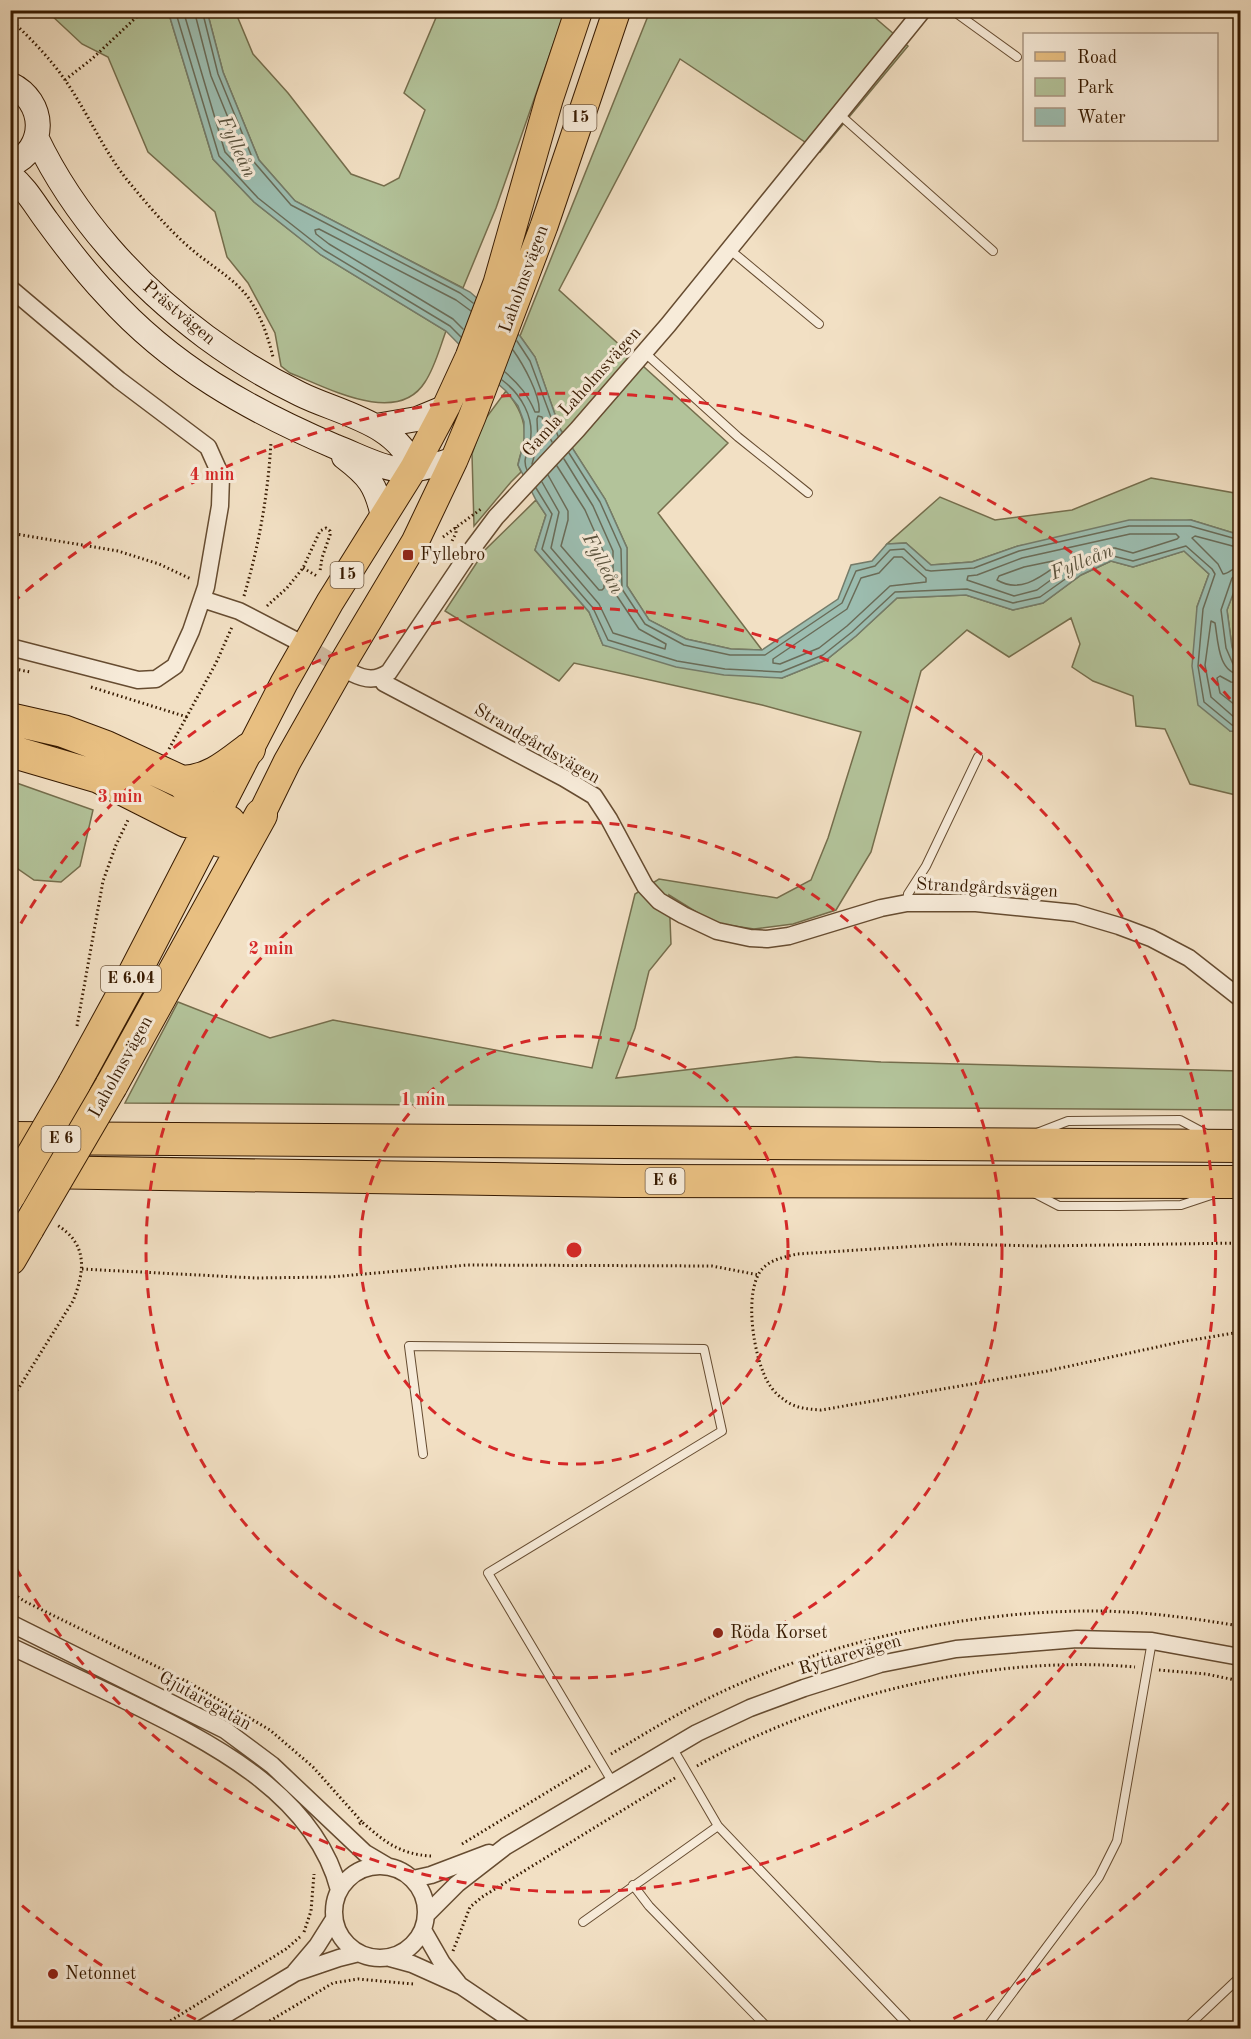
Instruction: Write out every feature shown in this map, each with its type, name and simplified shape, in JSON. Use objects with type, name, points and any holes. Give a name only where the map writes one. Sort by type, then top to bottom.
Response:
[{"type":"highway","points":[[10,719],[63,731],[198,780],[217,773],[249,748]]},
{"type":"highway","points":[[10,751],[99,777],[186,820],[212,823],[231,822],[261,815]]},
{"type":"highway","points":[[173,770],[207,807],[222,843],[229,874]]},
{"type":"highway","points":[[162,809],[181,845],[186,872]]},
{"type":"highway","name":"Laholmsvägen","points":[[10,1259],[39,1225],[111,1086],[261,815]]},
{"type":"highway","name":"Laholmsvägen","points":[[10,1194],[132,978],[212,823]]},
{"type":"highway","points":[[10,1120],[250,1127],[282,1141]]},
{"type":"highway","name":"E 6","points":[[10,1138],[1235,1146]]},
{"type":"highway","name":"E 6","points":[[10,1172],[624,1181],[1240,1183]]},
{"type":"main road","name":"Laholmsvägen","points":[[212,823],[284,683],[324,612],[413,469],[446,407],[473,347],[496,284],[549,100],[579,10]]},
{"type":"main road","name":"Laholmsvägen","points":[[261,815],[287,762],[347,656],[427,543],[454,460],[543,226],[617,10]]},
{"type":"main road","name":"Laholmsvägen","points":[[413,469],[427,543]]},
{"type":"street","name":"Gamla Laholmsvägen","points":[[381,678],[398,661],[496,516],[577,430],[644,352],[923,10]]},
{"type":"street","name":"Prästvägen","points":[[10,84],[19,88],[36,110],[38,124],[36,137],[59,180],[82,215],[142,282],[175,312],[239,360],[300,394],[376,426],[404,448],[413,469]]},
{"type":"street","points":[[10,165],[24,158],[32,148],[36,137]]},
{"type":"street","name":"Prästvägen","points":[[10,175],[28,192],[76,261],[106,295],[164,350],[193,372],[231,395],[322,441],[381,465],[404,470],[454,460]]},
{"type":"street","points":[[10,197],[27,203],[40,212]]},
{"type":"street","points":[[10,288],[33,305],[119,380],[208,447],[221,476],[220,506],[204,593],[180,659],[175,666],[156,679],[138,680],[10,647]]},
{"type":"street","points":[[10,301],[33,305]]},
{"type":"street","points":[[376,426],[417,419],[446,407]]},
{"type":"street","name":"Prästvägen","points":[[322,441],[368,478],[376,489],[383,516]]},
{"type":"street","points":[[204,593],[293,639]]},
{"type":"street","points":[[352,673],[372,680],[381,678]]},
{"type":"street","name":"Strandgårdsvägen","points":[[381,678],[384,683],[594,796],[645,886],[659,901],[717,931],[750,938],[767,939],[789,936],[881,908],[907,903],[976,903],[1075,913],[1151,938],[1189,958],[1240,998]]},
{"type":"street","name":"Gjutaregatan","points":[[10,1623],[225,1730],[272,1765],[366,1853],[387,1866]]},
{"type":"street","name":"Ryttarevägen","points":[[390,1958],[404,1952],[415,1943],[425,1922],[457,1884],[506,1846],[697,1733],[750,1708],[804,1688],[880,1664],[956,1649],[1077,1639],[1152,1641],[1240,1657]]},
{"type":"street","name":"Gjutaregatan","points":[[10,1646],[176,1725],[236,1761],[284,1800],[308,1828],[331,1861],[339,1890]]},
{"type":"street","name":"Ryttarevägen","points":[[413,1879],[431,1875],[506,1846]]},
{"type":"street","points":[[437,1968],[425,1922],[425,1901],[421,1889],[413,1879],[401,1870],[387,1866],[373,1866],[360,1870],[348,1878],[339,1890],[334,1909],[334,1919],[339,1933],[347,1945],[359,1953],[374,1958],[390,1958],[437,1968],[523,2028]]},
{"type":"street","points":[[294,1973],[334,1919]]},
{"type":"street","points":[[203,2028],[294,1973],[359,1953]]},
{"type":"lane","points":[[952,10],[1017,57]]},
{"type":"lane","points":[[839,114],[993,251]]},
{"type":"lane","points":[[729,249],[819,324]]},
{"type":"lane","points":[[644,352],[738,436],[808,493]]},
{"type":"lane","points":[[907,903],[908,894],[926,866],[978,757]]},
{"type":"lane","points":[[423,1454],[409,1346],[704,1348],[722,1431],[488,1573],[613,1782]]},
{"type":"lane","points":[[986,2028],[1099,1877],[1117,1841],[1152,1641]]},
{"type":"lane","points":[[672,1747],[718,1826],[911,2028]]},
{"type":"lane","points":[[583,1922],[718,1826]]},
{"type":"lane","points":[[633,1885],[649,1906],[768,2028]]},
{"type":"lane","points":[[1186,2028],[1240,1977]]},
{"type":"path","points":[[65,80],[93,58],[144,10]]},
{"type":"path","points":[[10,19],[32,40],[65,80],[110,155],[160,219],[189,247],[240,289],[257,312],[269,341],[273,359]]},
{"type":"path","points":[[173,770],[187,717],[216,663],[239,611],[254,565],[268,485],[271,442]]},
{"type":"path","points":[[427,543],[443,537],[479,508],[496,516]]},
{"type":"path","points":[[259,621],[268,604],[287,588],[303,568],[320,531],[326,528],[330,531],[330,535],[320,571]]},
{"type":"path","points":[[10,533],[118,551],[159,564],[204,593]]},
{"type":"path","points":[[303,568],[317,576]]},
{"type":"path","points":[[10,668],[39,674]]},
{"type":"path","points":[[91,687],[187,717]]},
{"type":"path","points":[[76,1029],[103,881],[116,845],[130,818]]},
{"type":"path","points":[[10,1402],[72,1301],[78,1289],[82,1269],[80,1254],[70,1235],[39,1225]]},
{"type":"path","points":[[1240,1243],[1041,1246],[950,1244],[797,1254],[777,1259],[762,1269],[755,1286],[752,1305],[754,1336],[759,1360],[769,1385],[782,1399],[799,1408],[821,1410],[1047,1371],[1180,1342],[1240,1332]]},
{"type":"path","points":[[82,1269],[256,1278],[330,1277],[468,1265],[712,1266],[759,1275]]},
{"type":"path","points":[[258,2028],[333,1983],[358,1979],[422,1985],[452,1953],[458,1943],[470,1907],[482,1897],[728,1748],[840,1704],[895,1688],[1018,1667],[1117,1666],[1206,1674],[1240,1681]]},
{"type":"green space","points":[[453,10],[565,11],[496,208],[463,288],[295,201],[259,160],[223,72],[207,11],[235,11],[253,54],[288,93],[351,174],[384,186],[399,178],[425,110],[404,93],[438,13]]},
{"type":"green space","points":[[51,11],[168,11],[213,159],[254,202],[321,255],[446,331],[429,376],[413,395],[397,402],[379,403],[360,400],[290,373],[281,366],[275,333],[248,283],[227,257],[215,212],[148,152],[108,57],[82,44],[51,15]]},
{"type":"green space","points":[[650,11],[867,11],[908,46],[820,152],[680,59],[559,290],[728,443],[658,513],[762,650],[731,649],[686,639],[649,620],[627,586],[627,548],[605,499],[560,429],[535,357],[520,336]]},
{"type":"green space","points":[[506,391],[523,420],[525,434],[518,465],[521,472],[474,526],[472,454],[483,422]]},
{"type":"green space","points":[[1151,478],[1240,494],[1240,535],[1191,520],[1018,546],[972,562],[931,565],[906,543],[887,544],[940,497],[995,520],[1072,510]]},
{"type":"green space","points":[[536,500],[546,515],[535,550],[589,612],[603,645],[782,678],[826,660],[897,598],[966,595],[1013,610],[1043,603],[1081,575],[1111,561],[1133,567],[1184,551],[1209,574],[1197,607],[1230,731],[1240,732],[1240,796],[1190,784],[1165,729],[1136,726],[1133,696],[1093,681],[1072,667],[1080,644],[1071,618],[1009,657],[967,630],[921,671],[871,852],[836,910],[793,924],[754,929],[714,923],[669,895],[671,944],[649,971],[635,1028],[616,1078],[796,1057],[881,1062],[1240,1071],[1240,1110],[125,1103],[178,1002],[270,1038],[333,1020],[592,1068],[635,894],[659,879],[777,898],[811,880],[828,838],[861,732],[762,705],[574,663],[559,681],[445,611],[485,550]]},
{"type":"green space","points":[[1238,580],[1240,580],[1240,667],[1232,647],[1227,610]]},
{"type":"green space","points":[[11,781],[93,810],[80,866],[61,882],[34,880],[11,864]]},
{"type":"water","name":"Fylleån","points":[[168,11],[207,11],[223,72],[259,160],[295,201],[470,292],[520,336],[535,357],[560,429],[605,499],[627,548],[627,586],[649,620],[686,639],[731,649],[762,650],[838,599],[851,565],[872,561],[887,544],[906,543],[931,565],[972,562],[1018,546],[1129,520],[1191,520],[1240,535],[1240,580],[1227,610],[1232,647],[1240,667],[1240,732],[1230,731],[1198,705],[1192,666],[1197,607],[1209,574],[1184,551],[1133,567],[1111,561],[1081,575],[1043,603],[1013,610],[966,595],[897,598],[826,660],[782,678],[724,675],[676,667],[603,645],[589,612],[535,550],[546,515],[518,465],[524,441],[524,422],[518,406],[446,331],[321,255],[254,202],[213,159]]},
{"type":"tunnel","points":[[297,641],[347,670]]},
{"type":"place","name":"Fyllebro","points":[[408,555]]},
{"type":"place","name":"Röda Korset","points":[[718,1633]]},
{"type":"place","name":"Netonnet","points":[[53,1974]]}]
